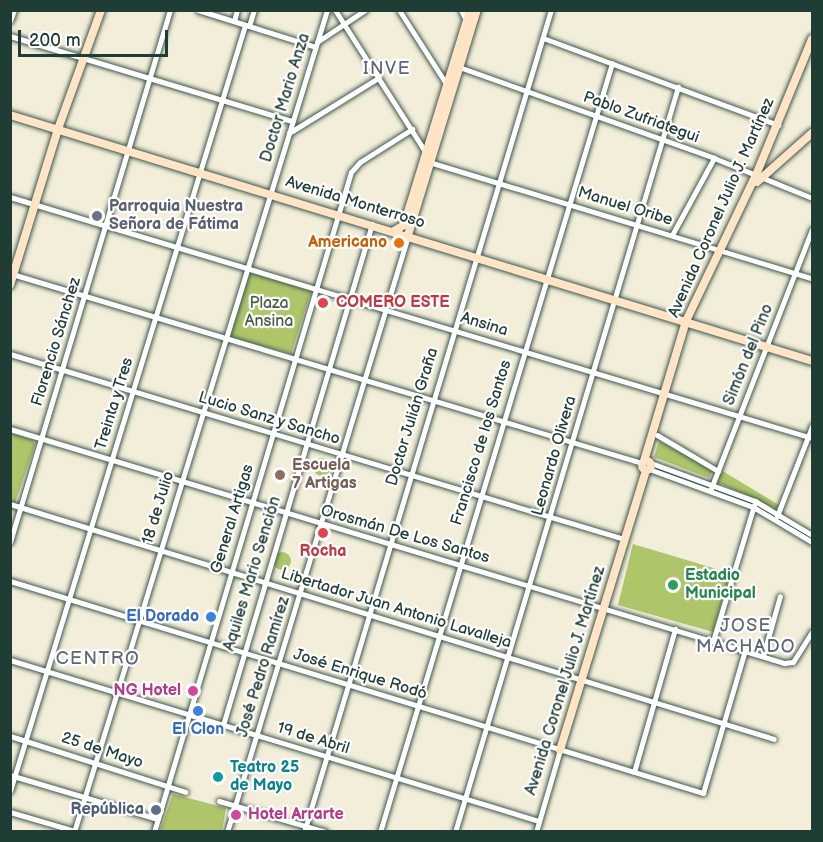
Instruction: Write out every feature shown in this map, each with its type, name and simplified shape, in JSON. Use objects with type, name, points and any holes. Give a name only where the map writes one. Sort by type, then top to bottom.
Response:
[{"type":"street","points":[[10,21],[14,10]]},
{"type":"street","points":[[10,285],[58,129],[82,57],[101,10]]},
{"type":"street","name":"Florencio Sánchez","points":[[10,542],[170,10]]},
{"type":"street","points":[[198,10],[247,26],[316,44],[365,10]]},
{"type":"street","points":[[234,21],[237,10]]},
{"type":"street","name":"Treinta y Tres","points":[[10,791],[13,775],[48,672],[157,317],[199,172],[254,10]]},
{"type":"street","name":"Doctor Mario Anza","points":[[270,193],[327,10]]},
{"type":"street","points":[[335,10],[412,129],[426,152],[429,162]]},
{"type":"street","points":[[399,10],[447,85]]},
{"type":"street","points":[[460,10],[470,22]]},
{"type":"street","points":[[408,235],[459,67],[470,22],[470,10]]},
{"type":"street","points":[[394,231],[404,225],[447,85],[470,22],[477,10]]},
{"type":"street","name":"Doctor Julián Graña","points":[[305,829],[453,330],[478,256],[551,10]]},
{"type":"street","points":[[10,36],[151,77],[292,122]]},
{"type":"street","points":[[543,38],[778,125]]},
{"type":"street","name":"Avenida Coronel Julio J. Martínez","points":[[647,464],[688,322],[758,176],[813,39]]},
{"type":"street","name":"Francisco de los Santos","points":[[380,831],[612,63]]},
{"type":"street","name":"Pablo Zufriategui","points":[[459,67],[714,158],[813,198]]},
{"type":"street","points":[[289,133],[378,78]]},
{"type":"street","name":"Leonardo Olivera","points":[[455,831],[551,517],[678,87]]},
{"type":"street","name":"Avenida Monterroso","points":[[10,115],[478,256],[813,361]]},
{"type":"street","name":"General Artigas","points":[[154,831],[351,172],[360,162],[412,129]]},
{"type":"street","points":[[758,176],[813,133]]},
{"type":"street","points":[[672,235],[714,158]]},
{"type":"street","name":"Manuel Oribe","points":[[429,162],[813,278]]},
{"type":"street","name":"18 de Julio","points":[[74,831],[270,193]]},
{"type":"street","name":"Ansina","points":[[10,197],[810,437]]},
{"type":"street","name":"Aquiles Mario Sención","points":[[223,725],[372,224]]},
{"type":"street","name":"Simón del Pino","points":[[711,488],[813,229]]},
{"type":"street","name":"José Pedro Ramírez","points":[[227,831],[408,235]]},
{"type":"street","points":[[12,274],[647,464],[754,504],[813,542]]},
{"type":"street","name":"Lucio Sanz y Sancho","points":[[10,354],[624,538]]},
{"type":"street","name":"Avenida Coronel Julio J. Martínez","points":[[536,831],[657,435],[666,394]]},
{"type":"street","points":[[776,517],[813,426]]},
{"type":"street","name":"Orosmán De Los Santos","points":[[10,429],[763,656],[793,662],[812,636]]},
{"type":"street","points":[[657,435],[718,471]]},
{"type":"street","name":"Libertador Juan Antonio Lavalleja","points":[[10,504],[774,739]]},
{"type":"street","points":[[713,641],[754,504]]},
{"type":"street","points":[[776,517],[813,535]]},
{"type":"street","name":"José Enrique Rodó","points":[[10,581],[703,793],[723,723]]},
{"type":"street","points":[[763,656],[780,596]]},
{"type":"street","points":[[634,772],[675,629]]},
{"type":"street","points":[[723,723],[746,650]]},
{"type":"street","name":"19 de Abril","points":[[10,660],[539,822]]},
{"type":"street","name":"25 de Mayo","points":[[10,736],[185,792]]},
{"type":"street","points":[[13,775],[158,819]]},
{"type":"street","points":[[219,801],[305,829],[326,831]]},
{"type":"street","points":[[10,812],[74,831]]},
{"type":"green space","name":"Plaza Ansina","points":[[247,272],[311,291],[291,354],[227,336]]},
{"type":"green space","points":[[10,433],[33,440],[35,445],[15,503],[11,502]]},
{"type":"green space","points":[[659,441],[713,470],[709,478],[654,457]]},
{"type":"green space","points":[[318,458],[326,458],[331,463],[329,474],[318,476],[313,471],[313,463]]},
{"type":"green space","points":[[721,470],[779,505],[776,509],[717,482]]},
{"type":"green space","name":"Estadio Municipal","points":[[633,544],[730,573],[713,632],[618,605]]},
{"type":"green space","points":[[282,552],[288,555],[291,561],[288,567],[282,570],[276,567],[273,561],[276,555]]},
{"type":"green space","points":[[173,794],[226,808],[222,831],[160,831]]},
{"type":"place","name":"Parroquia Nuestra Señora de Fátima","points":[[97,216]]},
{"type":"place","name":"Americano","points":[[399,243]]},
{"type":"place","name":"COMERO ESTE","points":[[323,303]]},
{"type":"place","name":"Escuela 7 Artigas","points":[[280,475]]},
{"type":"place","name":"Rocha","points":[[323,533]]},
{"type":"place","name":"Estadio Municipal","points":[[673,585]]},
{"type":"place","name":"El Dorado","points":[[211,617]]},
{"type":"place","name":"NG Hotel","points":[[193,691]]},
{"type":"place","name":"El Clon","points":[[198,711]]},
{"type":"place","name":"Teatro 25 de Mayo","points":[[218,777]]},
{"type":"place","name":"República","points":[[156,810]]},
{"type":"place","name":"Hotel Arrarte","points":[[236,815]]},
{"type":"district","name":"INVE","points":[[387,69]]},
{"type":"district","name":"JOSE MACHADO","points":[[746,637]]},
{"type":"district","name":"CENTRO","points":[[98,659]]}]
